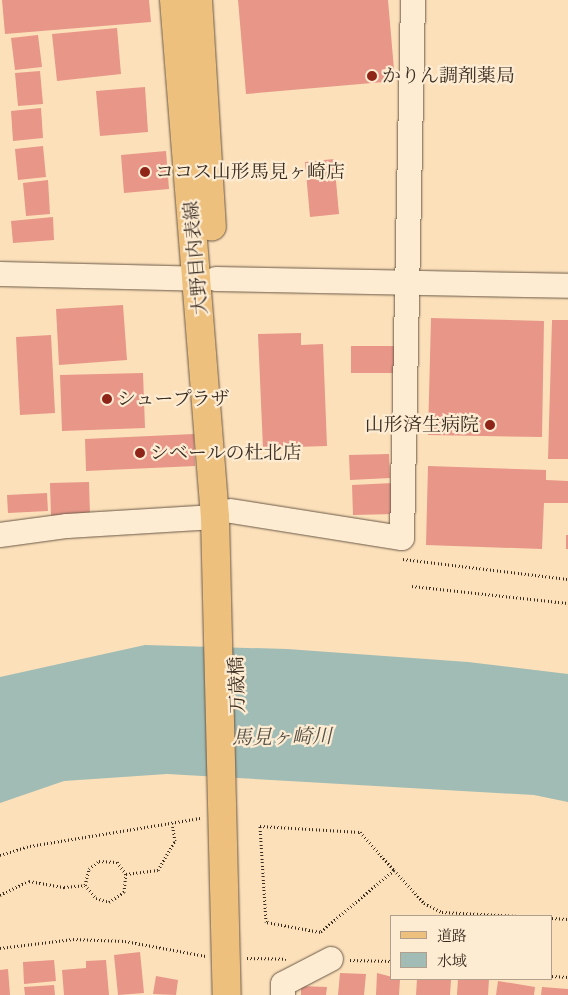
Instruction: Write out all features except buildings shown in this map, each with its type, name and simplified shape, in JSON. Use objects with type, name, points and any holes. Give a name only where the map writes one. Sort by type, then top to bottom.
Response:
[{"type":"main road","name":"大野目内表線","points":[[174,0],[207,279]]},
{"type":"main road","name":"大野目内表線","points":[[198,0],[207,279],[223,514]]},
{"type":"main road","name":"万歳橋","points":[[223,514],[232,952]]},
{"type":"main road","points":[[227,995],[232,952]]},
{"type":"main road","points":[[232,952],[245,995]]},
{"type":"street","points":[[0,535],[67,526],[223,514],[402,538],[413,0]]},
{"type":"street","points":[[0,274],[568,286]]},
{"type":"street","points":[[283,995],[283,984],[330,959]]},
{"type":"path","points":[[400,558],[568,579]]},
{"type":"path","points":[[412,586],[568,603]]},
{"type":"path","points":[[0,855],[30,846],[204,817]]},
{"type":"path","points":[[126,874],[158,870],[175,841],[172,823]]},
{"type":"path","points":[[394,870],[320,932],[266,922],[260,826],[360,832],[424,903],[442,912],[500,915]]},
{"type":"path","points":[[99,861],[117,862],[126,874],[124,892],[109,902],[96,898],[85,885],[88,869],[99,861]]},
{"type":"path","points":[[0,895],[29,881],[64,887],[85,885]]},
{"type":"path","points":[[553,918],[568,919]]},
{"type":"path","points":[[0,948],[73,939],[125,941],[232,952]]},
{"type":"path","points":[[553,976],[568,977]]},
{"type":"water","name":"馬見ヶ崎川","points":[[145,645],[287,649],[468,662],[568,674],[568,802],[534,795],[167,774],[64,781],[0,803],[0,677]]},
{"type":"place","name":"かりん調剤薬局","points":[[372,76]]},
{"type":"place","name":"ココス山形馬見ヶ崎店","points":[[145,172]]},
{"type":"place","name":"シュープラザ","points":[[107,399]]},
{"type":"place","name":"山形済生病院","points":[[490,425]]},
{"type":"place","name":"シベールの杜北店","points":[[140,453]]}]
